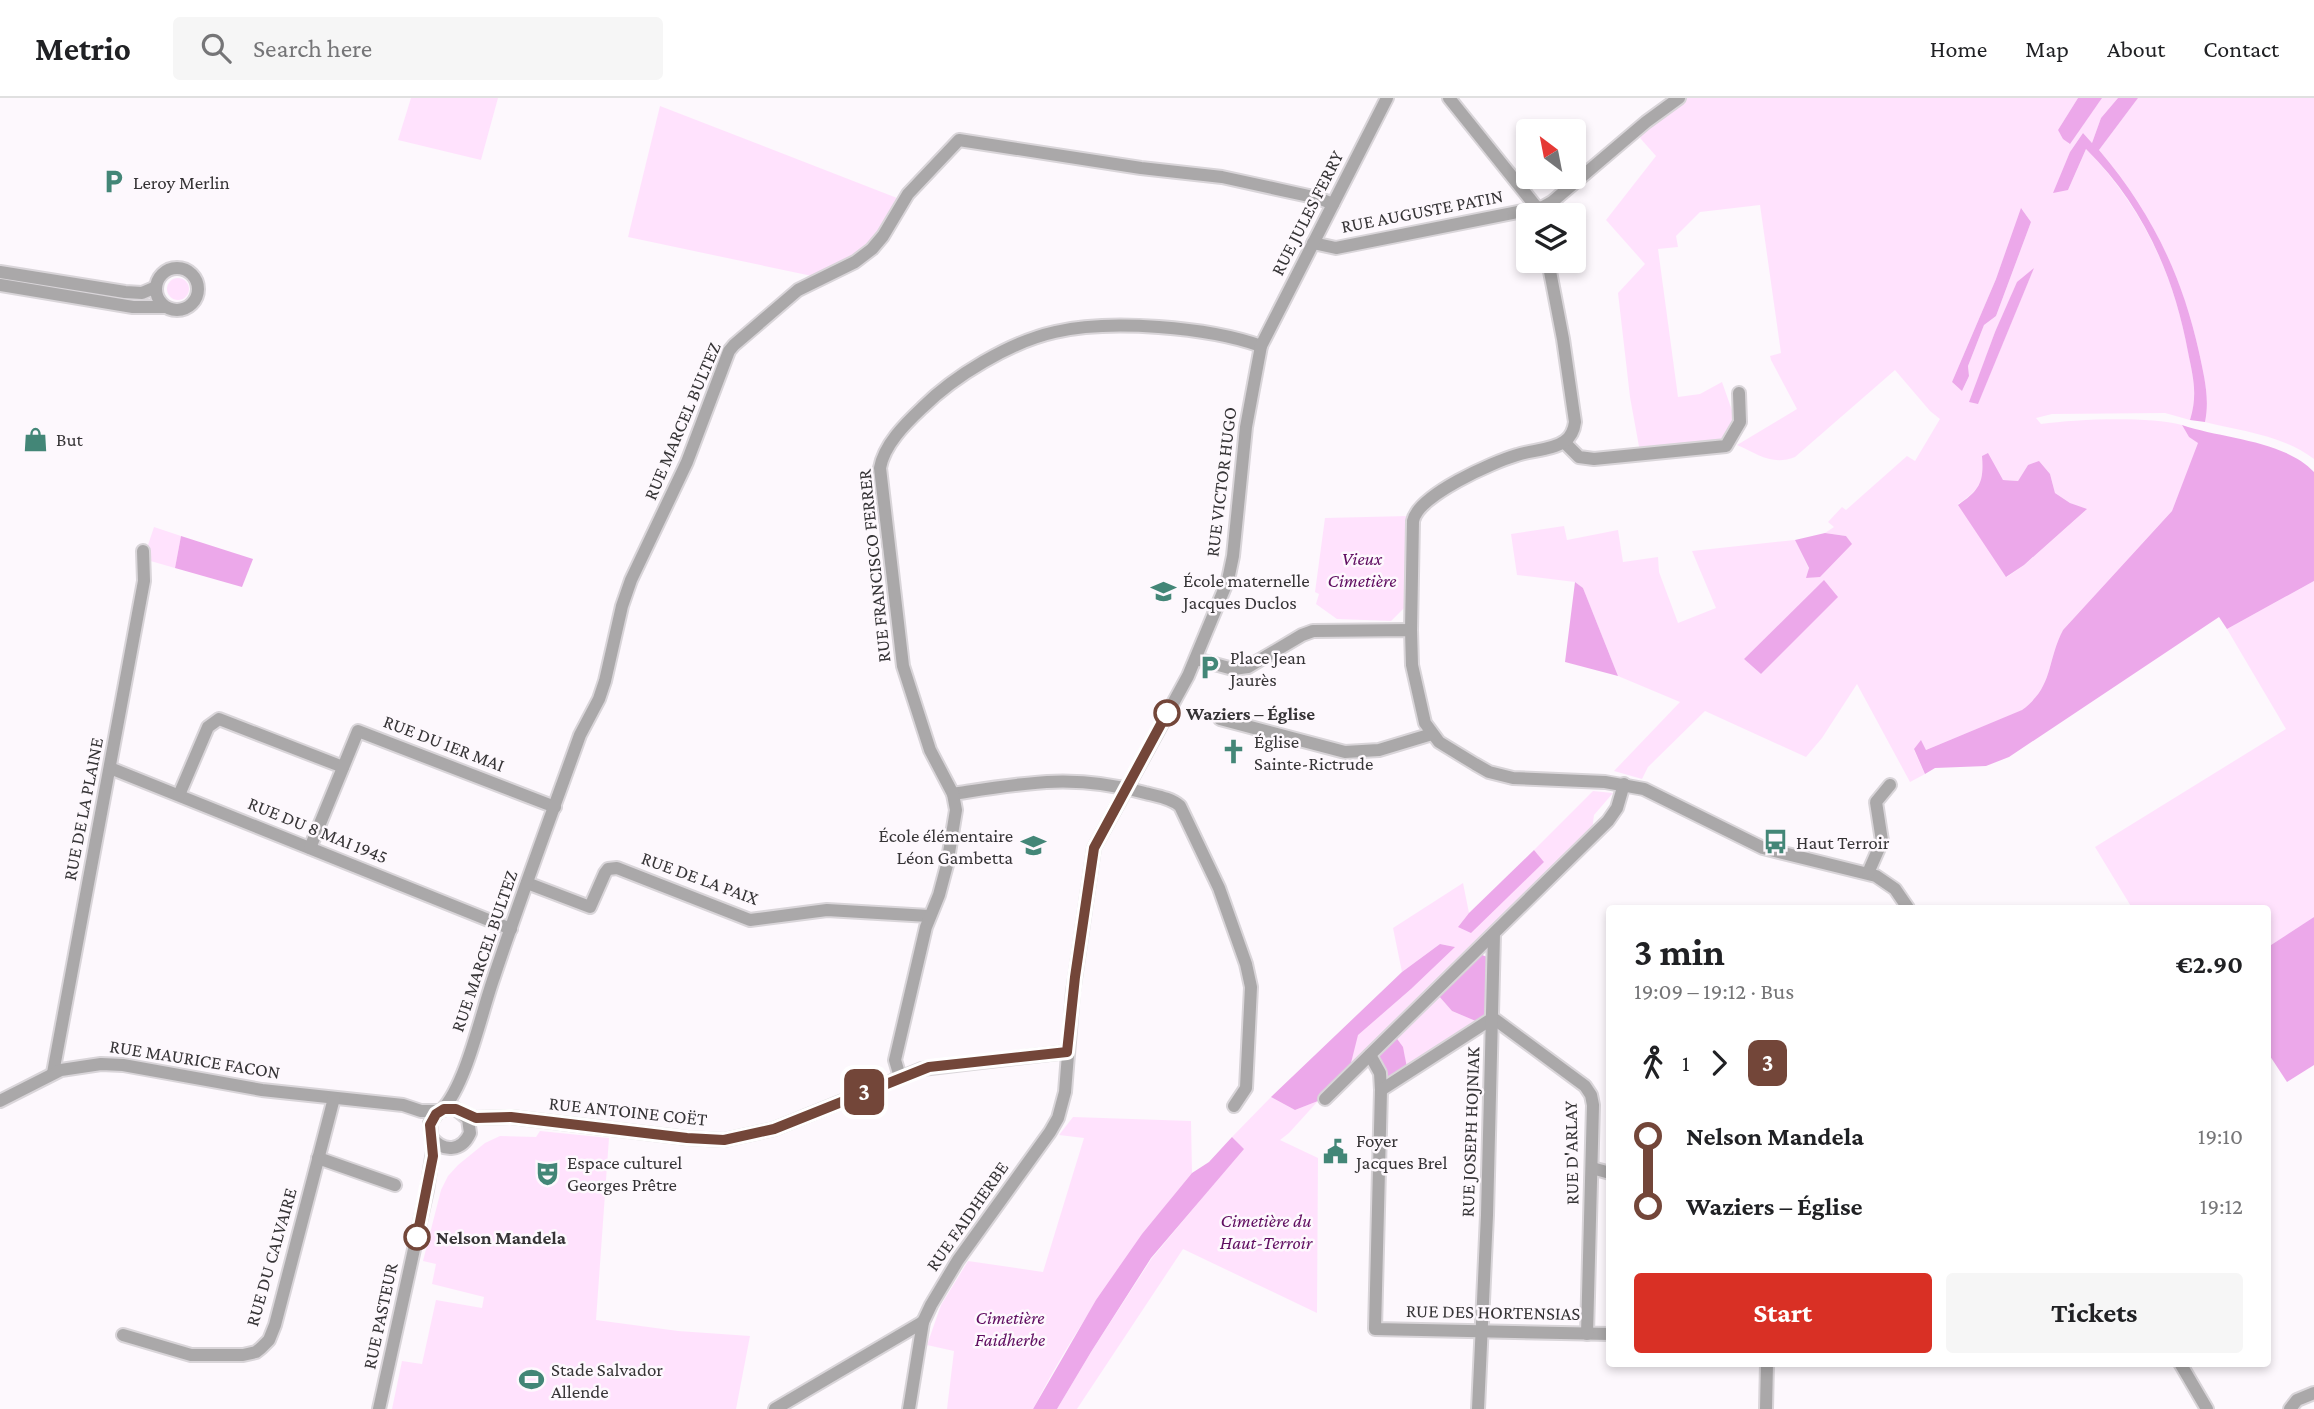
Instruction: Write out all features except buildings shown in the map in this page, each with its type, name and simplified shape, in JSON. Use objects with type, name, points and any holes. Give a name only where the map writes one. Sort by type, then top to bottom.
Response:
[{"type":"street","name":"RUE JULES FERRY","points":[[1261,346],[1387,98]]},
{"type":"street","points":[[1449,98],[1532,203]]},
{"type":"street","points":[[1551,203],[1646,122],[1679,98]]},
{"type":"street","name":"RUE MARCEL BULTEZ","points":[[441,1110],[452,1098],[461,1080],[580,735],[599,699],[631,580],[687,462],[731,348],[798,290],[855,262],[872,249],[908,194],[959,140],[1032,153],[1222,177],[1318,198],[1333,204]]},
{"type":"street","name":"RUE AUGUSTE PATIN","points":[[1313,243],[1336,248],[1516,216]]},
{"type":"street","points":[[0,285],[133,307],[180,310],[191,305],[198,294],[197,282],[186,270],[174,269],[160,276],[156,287],[158,298],[165,307]]},
{"type":"street","points":[[0,272],[125,292],[142,293],[156,287]]},
{"type":"street","points":[[1550,273],[1575,422],[1573,431],[1564,442],[1512,456],[1472,472],[1416,511],[1413,521],[1412,665],[1425,723],[1444,746],[1475,765],[1505,776],[1625,785],[1661,795],[1763,848],[1867,873],[1889,884],[1906,905]]},
{"type":"street","name":"RUE FRANCISCO FERRER","points":[[900,1077],[895,1060],[929,916],[939,895],[953,841],[956,810],[953,794],[933,758],[903,666],[880,468],[884,452],[917,413],[951,383],[994,357],[1052,333],[1090,328],[1163,328],[1242,340],[1261,346]]},
{"type":"street","name":"RUE VICTOR HUGO","points":[[1196,659],[1232,564],[1245,436],[1261,346]]},
{"type":"street","points":[[1564,442],[1579,457],[1594,459],[1726,446],[1740,422],[1739,393]]},
{"type":"street","name":"RUE DE LA PLAINE","points":[[53,1073],[144,582],[143,551]]},
{"type":"street","points":[[1125,788],[1196,659],[1238,669],[1248,667],[1301,635],[1313,631],[1411,630]]},
{"type":"street","points":[[179,796],[208,727],[219,719],[343,767]]},
{"type":"street","points":[[1220,719],[1345,752],[1380,750],[1432,734]]},
{"type":"street","name":"RUE DU 1ER MAI","points":[[310,848],[358,731],[555,807]]},
{"type":"street","name":"RUE DU 8 MAI 1945","points":[[110,768],[511,929]]},
{"type":"street","points":[[953,794],[1060,780],[1125,788],[1177,803],[1216,880],[1250,979],[1252,990],[1246,1088],[1234,1106]]},
{"type":"street","points":[[1325,1099],[1608,821],[1617,808],[1625,785]]},
{"type":"street","points":[[1867,873],[1882,841],[1877,802],[1890,785]]},
{"type":"street","name":"RUE FAIDHERBE","points":[[909,1409],[923,1322],[952,1268],[1054,1126],[1065,1092],[1067,1052],[1091,856],[1097,839],[1125,788]]},
{"type":"street","name":"RUE DE LA PAIX","points":[[527,883],[590,907],[605,873],[608,869],[617,868],[750,920],[827,910],[929,916]]},
{"type":"street","name":"RUE JOSEPH HOJNIAK","points":[[1478,1409],[1483,1331],[1494,934]]},
{"type":"street","points":[[1370,1055],[1380,1073],[1381,1090],[1493,1018]]},
{"type":"street","name":"RUE D'ARLAY","points":[[1493,1018],[1589,1090],[1593,1105],[1587,1334]]},
{"type":"street","name":"RUE ANTOINE COËT","points":[[463,1113],[476,1118],[511,1117],[724,1140],[774,1129],[929,1067],[1067,1052]]},
{"type":"street","name":"RUE MAURICE FACON","points":[[0,1101],[53,1073],[79,1065],[111,1064],[232,1086],[406,1106],[421,1111],[441,1110]]},
{"type":"street","name":"RUE MARCEL BULTEZ","points":[[461,1080],[459,1100],[463,1113]]},
{"type":"street","name":"RUE DES HORTENSIAS","points":[[1381,1090],[1375,1329],[1606,1334]]},
{"type":"street","name":"RUE DU CALVAIRE","points":[[123,1335],[200,1356],[256,1352],[269,1340],[334,1098]]},
{"type":"street","name":"RUE MAURICE FACON","points":[[391,1105],[413,1115],[431,1136]]},
{"type":"street","points":[[452,1108],[463,1113],[470,1123],[469,1136],[463,1144],[454,1148],[442,1147],[431,1136],[431,1120],[441,1110],[452,1108]]},
{"type":"street","name":"RUE PASTEUR","points":[[379,1409],[427,1190],[433,1151],[431,1136]]},
{"type":"street","name":"RUE PASTEUR","points":[[427,1190],[440,1160],[454,1148]]},
{"type":"street","points":[[318,1158],[395,1185]]},
{"type":"street","points":[[1592,1168],[1606,1172]]},
{"type":"street","points":[[775,1409],[923,1322]]},
{"type":"street","points":[[1766,1409],[1767,1367]]},
{"type":"street","points":[[2182,1367],[2207,1409]]},
{"type":"street","points":[[2290,1409],[2297,1400],[2314,1393]]},
{"type":"green space","points":[[411,98],[498,98],[481,160],[398,140]]},
{"type":"green space","points":[[1687,98],[2078,98],[2058,130],[2069,144],[2102,98],[2118,98],[2101,118],[2092,143],[2083,133],[2070,152],[2068,190],[2086,149],[2106,171],[2139,217],[2164,268],[2182,323],[2193,377],[2194,394],[2190,420],[2165,413],[2052,414],[2036,418],[2041,424],[2112,419],[2167,422],[2182,425],[2189,437],[2199,443],[2172,511],[2063,630],[2045,682],[2033,701],[2023,710],[1926,750],[1921,741],[1914,750],[1925,774],[1910,782],[1857,684],[1822,738],[1806,757],[1705,711],[1648,767],[1642,779],[1614,771],[1680,702],[1618,676],[1583,588],[1575,582],[1517,575],[1511,534],[1564,526],[1567,540],[1618,530],[1623,562],[1658,557],[1659,572],[1678,623],[1716,608],[1692,551],[1795,540],[1809,569],[1807,578],[1820,576],[1851,544],[1846,536],[1825,533],[1834,527],[1828,522],[1842,507],[1846,510],[1907,456],[1915,461],[1940,419],[1895,370],[1795,457],[1772,460],[1737,445],[1797,409],[1770,356],[1781,353],[1760,205],[1700,212],[1676,236],[1678,247],[1658,249],[1678,397],[1700,394],[1722,382],[1735,419],[1722,442],[1640,452],[1630,397],[1618,293],[1645,264],[1606,220],[1656,156],[1640,138],[1649,125]],"holes":[[[2022,209],[2031,222],[1996,316],[1984,325],[1968,366],[1969,376],[1962,391],[1952,382],[1996,279]],[[2033,270],[1978,403],[1970,402],[1995,332]],[[1982,456],[2003,480],[2018,481],[2028,465],[2050,474],[2055,493],[2086,510],[2007,577],[1958,504],[1976,490],[1981,479]],[[1824,581],[1837,597],[1761,674],[1744,659]]]},
{"type":"green space","points":[[2138,98],[2314,98],[2314,459],[2276,440],[2205,422],[2207,396],[2203,370],[2192,324],[2173,270],[2149,220],[2099,150]]},
{"type":"green space","points":[[660,106],[897,198],[878,235],[862,251],[812,276],[628,237]]},
{"type":"green space","points":[[178,278],[188,285],[189,289],[182,299],[178,300],[168,293],[167,289],[174,279]]},
{"type":"green space","name":"Vieux Cimetière","points":[[1408,516],[1405,607],[1391,621],[1337,619],[1316,604],[1319,594],[1315,592],[1325,518]]},
{"type":"green space","points":[[154,527],[181,536],[175,568],[147,560],[146,551]]},
{"type":"green space","points":[[2314,581],[2314,917],[2271,945],[2271,905],[2130,905],[2095,847],[2286,729],[2227,629]]},
{"type":"green space","points":[[1593,791],[1613,793],[1594,815],[1592,830],[1350,1067],[1357,1035],[1411,989],[1454,947],[1440,944],[1402,972],[1393,928],[1463,883],[1469,913],[1458,927],[1544,862],[1534,850]]},
{"type":"green space","points":[[1438,995],[1452,1011],[1478,1022],[1407,1068],[1395,1036]]},
{"type":"green space","name":"Cimetière du Haut-Terroir","points":[[1271,1097],[1295,1110],[1318,1101],[1280,1140],[1318,1158],[1317,1313],[1183,1249],[1077,1409],[1057,1409],[1152,1258],[1243,1149],[1232,1137]]},
{"type":"green space","name":"Cimetière Faidherbe","points":[[1073,1117],[1191,1121],[1192,1173],[1106,1287],[1033,1409],[947,1409],[954,1351],[927,1345],[941,1305],[968,1261],[1043,1272],[1084,1138],[1059,1135]]},
{"type":"green space","points":[[540,1131],[609,1138],[596,1320],[678,1331],[750,1336],[736,1409],[392,1409],[402,1361],[422,1364],[436,1300],[482,1308],[484,1297],[432,1284],[436,1264],[423,1261],[441,1190],[448,1176],[485,1143],[500,1136],[536,1137]]},
{"type":"shaded area","points":[[2078,98],[2102,98],[2070,144],[2058,130]]},
{"type":"shaded area","points":[[2118,98],[2138,98],[2099,150],[2149,220],[2174,270],[2192,324],[2203,370],[2207,396],[2205,422],[2190,420],[2194,402],[2193,378],[2182,323],[2153,242],[2124,193],[2086,149],[2068,190],[2053,193],[2070,152],[2083,133],[2092,143],[2101,118]]},
{"type":"shaded area","points":[[2021,208],[2031,222],[1996,316],[1984,325],[1968,366],[1969,376],[1962,391],[1952,382],[1996,279]]},
{"type":"shaded area","points":[[2034,268],[1978,404],[1969,402],[2017,282]]},
{"type":"shaded area","points":[[2182,425],[2270,447],[2301,461],[2314,472],[2314,581],[2227,629],[2219,617],[2009,757],[1986,766],[1935,768],[1925,774],[1914,749],[1921,740],[1926,750],[2022,710],[2040,692],[2063,630],[2172,511],[2198,443],[2189,437]]},
{"type":"shaded area","points":[[1988,453],[2003,480],[2018,481],[2028,465],[2039,461],[2050,474],[2055,493],[2070,503],[2087,509],[2024,565],[2006,577],[1958,505],[1979,485],[1982,456]]},
{"type":"shaded area","points":[[1825,533],[1846,536],[1852,544],[1820,577],[1806,578],[1809,568],[1795,540]]},
{"type":"shaded area","points":[[181,536],[253,559],[242,587],[175,568]]},
{"type":"shaded area","points":[[1824,580],[1838,597],[1761,674],[1744,659]]},
{"type":"shaded area","points":[[1575,582],[1583,588],[1618,676],[1565,662]]},
{"type":"shaded area","points":[[1534,850],[1544,862],[1471,933],[1458,927],[1469,913]]},
{"type":"shaded area","points":[[2314,917],[2314,1065],[2287,1082],[2271,1058],[2271,945]]},
{"type":"shaded area","points":[[1440,944],[1455,947],[1358,1035],[1350,1067],[1318,1101],[1295,1110],[1271,1097],[1402,972]]},
{"type":"shaded area","points":[[1480,954],[1487,957],[1485,1017],[1478,1022],[1452,1011],[1438,995]]},
{"type":"shaded area","points":[[1395,1036],[1403,1047],[1407,1068],[1385,1082],[1375,1056]]},
{"type":"shaded area","points":[[1232,1137],[1244,1149],[1151,1258],[1057,1409],[1033,1409],[1096,1300],[1142,1234],[1192,1173],[1209,1162]]},
{"type":"bus line","name":"3","points":[[417,1237],[433,1156],[430,1125],[432,1118],[444,1109],[456,1109],[476,1118],[511,1117],[724,1140],[774,1129],[929,1067],[1067,1052],[1094,848],[1167,713]]},
{"type":"place","name":"Leroy Merlin","points":[[113,182]]},
{"type":"place","name":"But","points":[[36,439]]},
{"type":"place","name":"École maternelle Jacques Duclos","points":[[1163,591]]},
{"type":"place","name":"Place Jean Jaurès","points":[[1210,668]]},
{"type":"place","name":"Waziers – Église","points":[[1167,713]]},
{"type":"place","name":"Église Sainte-Rictrude","points":[[1234,752]]},
{"type":"place","name":"Haut Terroir","points":[[1776,842]]},
{"type":"place","name":"École élémentaire Léon Gambetta","points":[[1033,846]]},
{"type":"place","name":"Foyer Jacques Brel","points":[[1336,1151]]},
{"type":"place","name":"Espace culturel Georges Prêtre","points":[[547,1173]]},
{"type":"place","name":"Nelson Mandela","points":[[417,1237]]},
{"type":"place","name":"Stade Salvador Allende","points":[[531,1380]]}]
